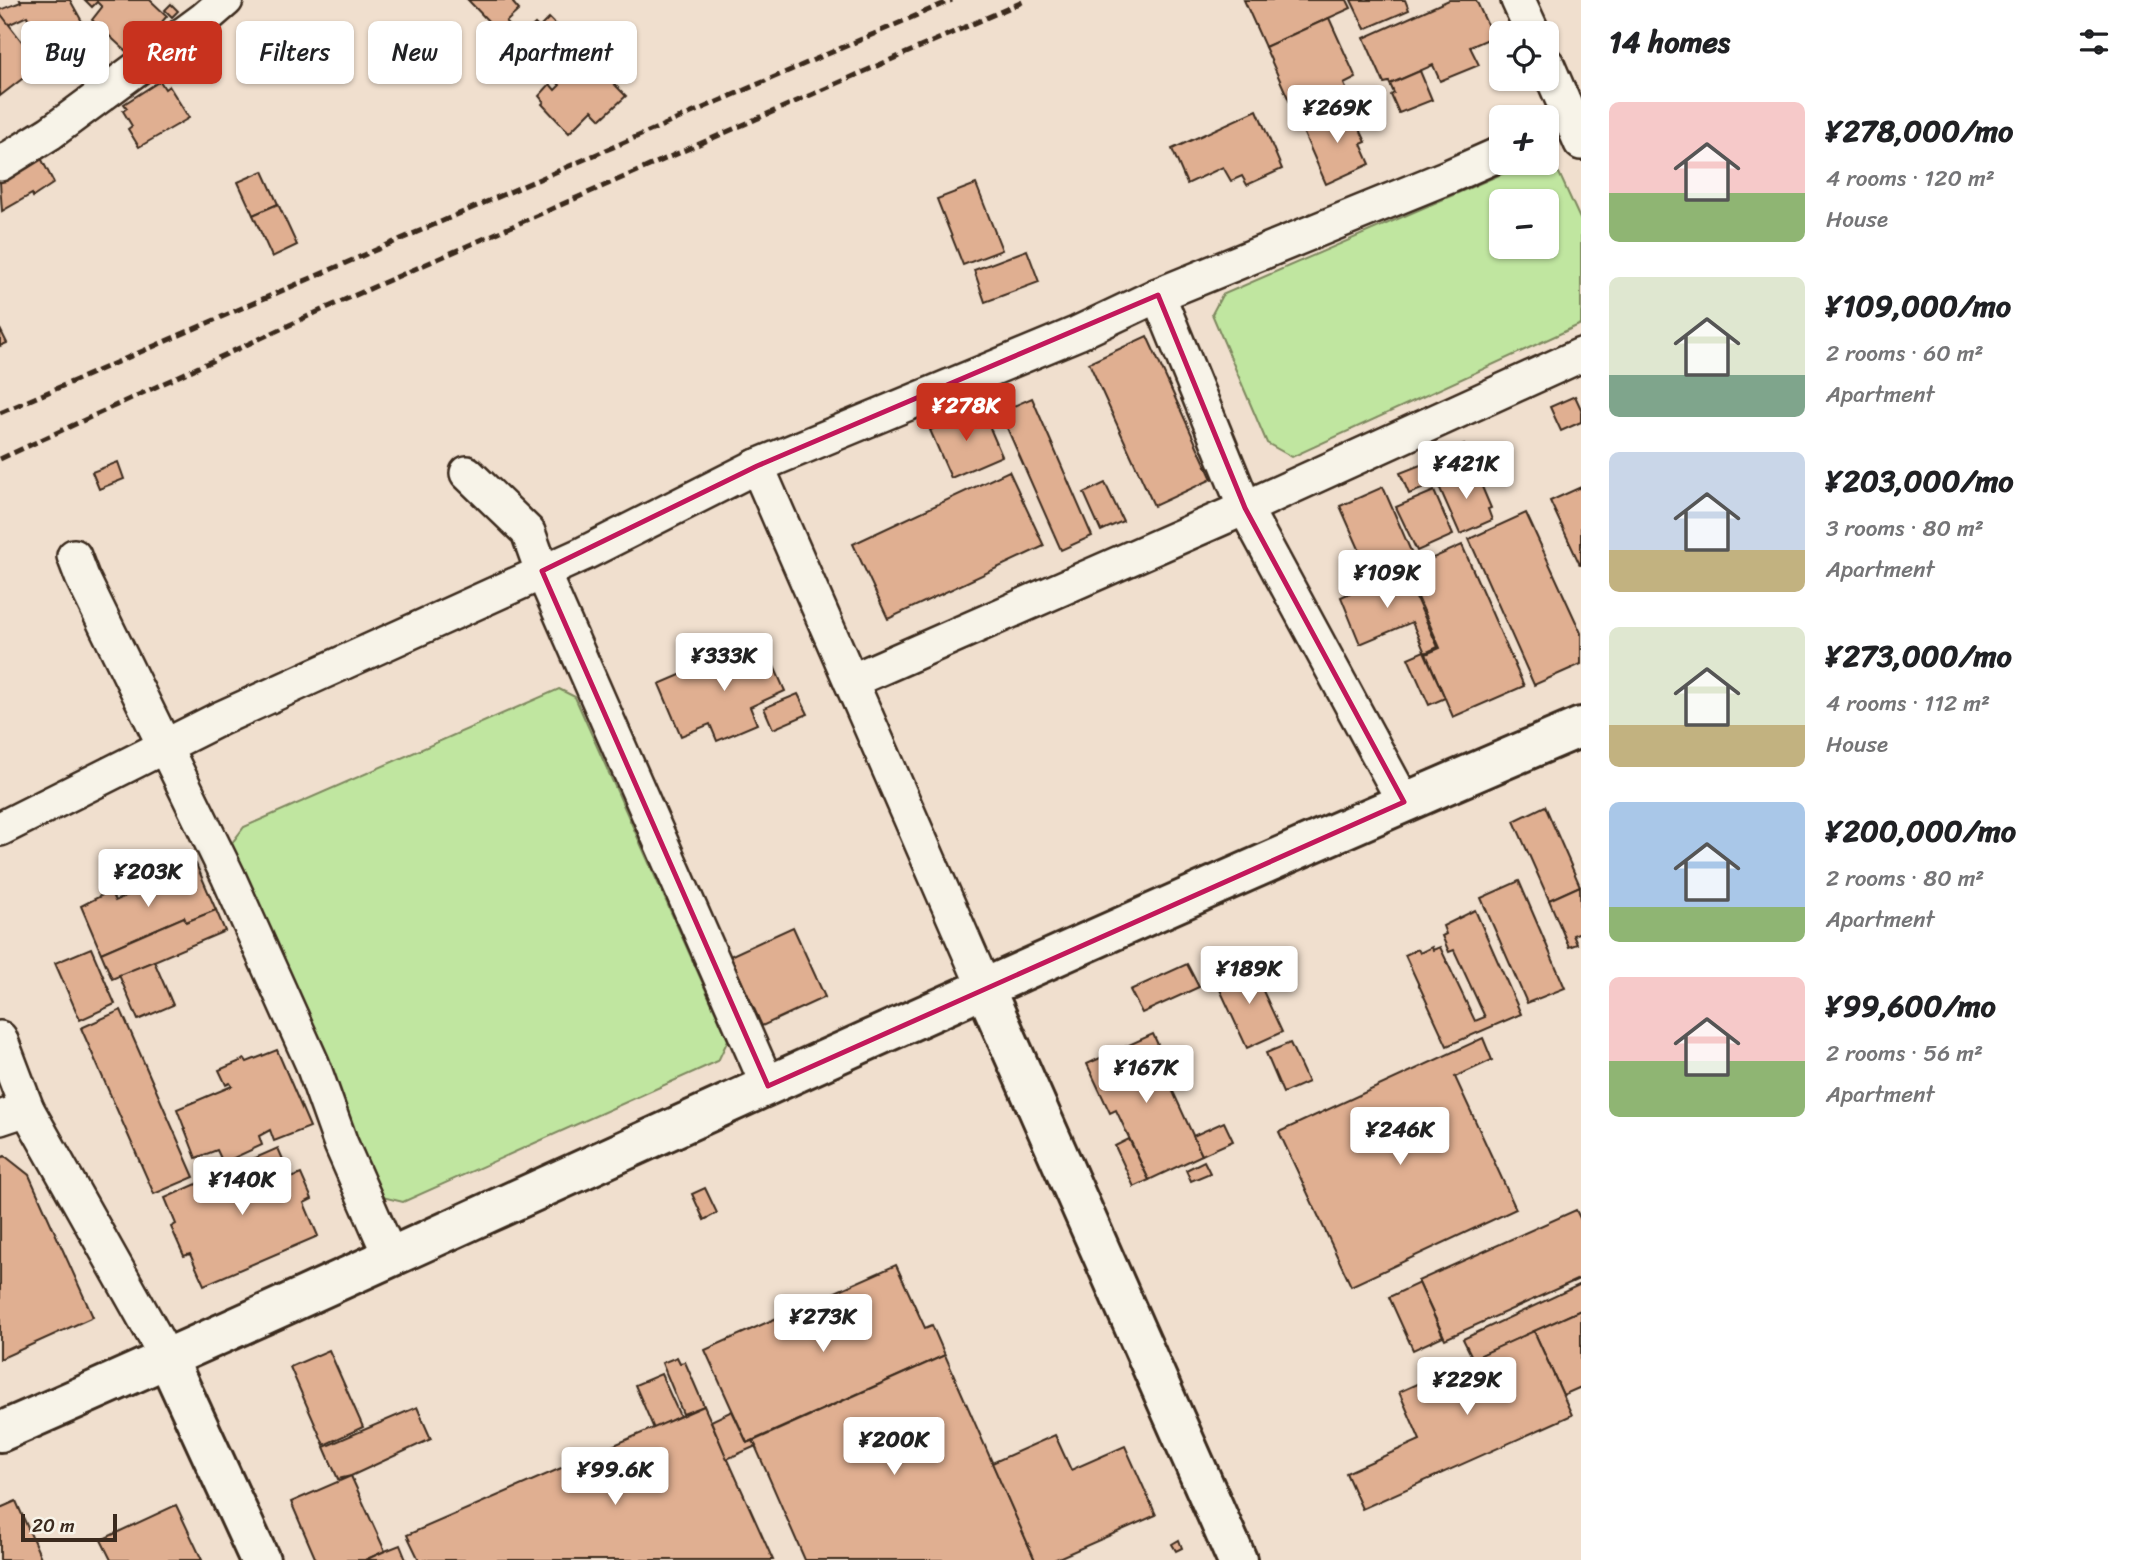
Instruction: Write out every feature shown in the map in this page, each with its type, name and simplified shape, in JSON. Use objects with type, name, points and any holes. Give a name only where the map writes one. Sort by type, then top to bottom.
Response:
[{"type":"street","points":[[1518,0],[1528,21]]},
{"type":"street","points":[[0,164],[50,133],[205,6]]},
{"type":"street","points":[[1557,91],[1570,128]]},
{"type":"street","points":[[0,829],[166,748],[219,719],[583,554],[757,466],[1078,333],[1158,295],[1489,159]]},
{"type":"street","points":[[1158,295],[1245,508],[1404,802]]},
{"type":"street","points":[[851,681],[1245,508],[1581,355]]},
{"type":"street","points":[[757,466],[1237,1560]]},
{"type":"street","points":[[467,473],[528,532],[542,572],[768,1086]]},
{"type":"street","points":[[74,556],[228,876],[312,1063],[341,1144],[391,1258]]},
{"type":"street","points":[[0,1432],[168,1360],[768,1086],[1404,802],[1581,727]]},
{"type":"street","points":[[0,1038],[14,1114],[168,1360],[260,1560]]},
{"type":"highlighted area","points":[[1158,295],[1245,508],[1404,802],[768,1086],[542,571],[757,466]]},
{"type":"green space","points":[[1559,173],[1581,221],[1581,324],[1292,457],[1267,443],[1212,314],[1222,295],[1499,175]]},
{"type":"green space","points":[[559,689],[575,697],[728,1040],[718,1061],[403,1202],[378,1196],[226,851],[244,827]]},
{"type":"building","points":[[20,0],[70,0],[82,21],[30,21],[27,16],[8,25],[0,10],[21,2]]},
{"type":"building","points":[[85,0],[150,0],[167,16],[163,21],[123,21],[123,48],[109,36],[109,21],[92,20],[102,7],[97,2],[92,7]]},
{"type":"building","points":[[468,0],[516,0],[513,3],[519,10],[507,21],[488,21]]},
{"type":"building","points":[[1244,0],[1347,0],[1351,8],[1265,47]]},
{"type":"building","points":[[1351,0],[1405,0],[1409,10],[1365,29]]},
{"type":"building","points":[[1449,0],[1476,0],[1489,28],[1489,39],[1470,47],[1479,65],[1440,81],[1433,65],[1390,84],[1384,83],[1364,38]]},
{"type":"building","points":[[171,4],[178,11],[172,17],[165,10]]},
{"type":"building","points":[[0,13],[21,40],[21,80],[0,96]]},
{"type":"building","points":[[1329,18],[1356,78],[1344,84],[1353,104],[1301,127],[1265,47]]},
{"type":"building","points":[[1420,71],[1432,100],[1399,113],[1391,95],[1394,93],[1390,84]]},
{"type":"building","points":[[155,84],[162,84],[165,89],[169,86],[189,118],[139,147],[128,129],[132,126],[123,111],[127,108],[124,104]]},
{"type":"building","points":[[550,84],[555,90],[560,85],[614,84],[626,96],[601,119],[592,110],[569,133],[542,104],[544,102],[539,96]]},
{"type":"building","points":[[1349,106],[1366,142],[1361,144],[1370,164],[1326,184],[1301,127]]},
{"type":"building","points":[[1257,110],[1282,169],[1247,185],[1242,176],[1231,181],[1223,167],[1187,184],[1172,149]]},
{"type":"building","points":[[41,158],[54,183],[33,197],[32,194],[2,211],[0,183]]},
{"type":"building","points":[[263,171],[278,204],[253,215],[238,182]]},
{"type":"building","points":[[976,184],[1002,250],[963,265],[937,199]]},
{"type":"building","points":[[278,204],[297,245],[272,257],[253,215]]},
{"type":"building","points":[[1027,250],[1039,282],[985,302],[974,270]]},
{"type":"building","points":[[0,329],[7,343],[0,346]]},
{"type":"building","points":[[1147,336],[1212,479],[1154,506],[1089,363]]},
{"type":"building","points":[[1575,396],[1581,409],[1581,422],[1561,431],[1550,407]]},
{"type":"building","points":[[1032,398],[1092,536],[1061,550],[1000,412]]},
{"type":"building","points":[[981,407],[1002,456],[951,478],[930,430]]},
{"type":"building","points":[[1464,445],[1474,468],[1456,476],[1446,453]]},
{"type":"building","points":[[118,462],[124,479],[99,489],[92,472]]},
{"type":"building","points":[[1423,464],[1432,485],[1409,494],[1400,473]]},
{"type":"building","points":[[1470,469],[1474,476],[1477,475],[1491,508],[1488,509],[1492,520],[1460,534],[1438,484]]},
{"type":"building","points":[[1009,471],[1044,546],[888,619],[853,544]]},
{"type":"building","points":[[1105,483],[1123,521],[1101,531],[1084,493]]},
{"type":"building","points":[[1383,487],[1413,556],[1370,574],[1340,506]]},
{"type":"building","points":[[1581,487],[1581,565],[1580,565],[1550,501]]},
{"type":"building","points":[[1434,491],[1453,535],[1417,551],[1396,507]]},
{"type":"building","points":[[1526,513],[1581,633],[1581,664],[1534,685],[1469,539]]},
{"type":"building","points":[[1462,545],[1524,686],[1453,717],[1426,654],[1440,648],[1406,570]]},
{"type":"building","points":[[1403,569],[1438,647],[1425,653],[1412,622],[1360,644],[1341,597]]},
{"type":"building","points":[[762,639],[785,691],[750,707],[757,724],[717,741],[710,724],[681,736],[659,684],[701,666],[706,675],[728,666],[723,655]]},
{"type":"building","points":[[1424,651],[1445,698],[1429,705],[1408,658]]},
{"type":"building","points":[[798,694],[808,714],[773,729],[764,708]]},
{"type":"building","points":[[1545,806],[1580,886],[1549,900],[1514,821]]},
{"type":"building","points":[[196,864],[216,910],[186,922],[184,917],[101,953],[81,906],[110,891],[115,901]]},
{"type":"building","points":[[1519,881],[1565,988],[1527,1003],[1481,898]]},
{"type":"building","points":[[1580,886],[1581,932],[1573,935],[1577,944],[1569,947],[1549,900]]},
{"type":"building","points":[[216,910],[225,931],[112,979],[101,953],[184,917],[186,922]]},
{"type":"building","points":[[1475,910],[1521,1014],[1447,1046],[1405,955],[1418,949],[1420,953],[1432,947],[1433,950],[1440,947],[1475,1021],[1485,1017],[1454,950],[1449,952],[1442,936],[1446,934],[1443,926]]},
{"type":"building","points":[[793,927],[825,997],[762,1026],[730,956]]},
{"type":"building","points":[[91,948],[115,1004],[80,1020],[55,963]]},
{"type":"building","points":[[154,961],[173,1005],[138,1020],[119,975]]},
{"type":"building","points":[[1187,964],[1199,987],[1142,1013],[1130,990]]},
{"type":"building","points":[[1251,965],[1282,1032],[1247,1048],[1216,981]]},
{"type":"building","points":[[121,1010],[194,1177],[154,1194],[81,1028]]},
{"type":"building","points":[[1153,1034],[1176,1083],[1170,1085],[1202,1155],[1149,1180],[1116,1110],[1110,1113],[1087,1064]]},
{"type":"building","points":[[1483,1038],[1492,1060],[1455,1077],[1516,1209],[1351,1286],[1279,1132]]},
{"type":"building","points":[[1290,1043],[1308,1082],[1283,1093],[1266,1053]]},
{"type":"building","points":[[277,1050],[310,1127],[274,1141],[270,1130],[259,1136],[262,1145],[223,1163],[217,1150],[196,1158],[177,1109],[232,1086],[230,1083],[226,1085],[219,1070]]},
{"type":"building","points":[[1224,1122],[1233,1141],[1202,1155],[1193,1136]]},
{"type":"building","points":[[1129,1139],[1149,1180],[1134,1187],[1115,1146]]},
{"type":"building","points":[[278,1148],[291,1178],[301,1174],[312,1199],[304,1203],[318,1236],[204,1285],[190,1254],[184,1256],[171,1227],[176,1224],[165,1198]]},
{"type":"building","points":[[5,1156],[29,1175],[93,1317],[0,1359],[0,1158]]},
{"type":"building","points":[[1204,1161],[1210,1173],[1191,1181],[1186,1170]]},
{"type":"building","points":[[705,1188],[717,1213],[704,1220],[692,1194]]},
{"type":"building","points":[[1576,1210],[1581,1220],[1581,1278],[1445,1339],[1418,1281]]},
{"type":"building","points":[[896,1265],[925,1328],[932,1325],[945,1355],[747,1443],[705,1350]]},
{"type":"building","points":[[1419,1283],[1443,1336],[1413,1350],[1389,1297]]},
{"type":"building","points":[[1581,1284],[1581,1310],[1473,1359],[1463,1339]]},
{"type":"building","points":[[1581,1310],[1581,1387],[1563,1395],[1534,1331]]},
{"type":"building","points":[[1534,1331],[1572,1415],[1362,1509],[1346,1473],[1420,1440],[1399,1392]]},
{"type":"building","points":[[329,1350],[363,1427],[324,1445],[290,1367]]},
{"type":"building","points":[[945,1355],[1035,1560],[805,1560],[753,1441]]},
{"type":"building","points":[[677,1357],[680,1363],[685,1362],[704,1406],[683,1414],[662,1363]]},
{"type":"building","points":[[661,1374],[680,1416],[654,1429],[635,1385]]},
{"type":"building","points":[[704,1406],[773,1560],[419,1560],[407,1535]]},
{"type":"building","points":[[417,1407],[431,1439],[351,1476],[338,1479],[324,1447]]},
{"type":"building","points":[[732,1411],[747,1443],[753,1441],[756,1446],[727,1459],[711,1421]]},
{"type":"building","points":[[1055,1435],[1071,1470],[1125,1446],[1156,1515],[1054,1560],[1035,1560],[992,1463]]},
{"type":"building","points":[[351,1476],[385,1551],[365,1560],[316,1560],[291,1502]]},
{"type":"building","points":[[16,1501],[42,1560],[0,1560],[0,1508]]},
{"type":"building","points":[[176,1505],[202,1560],[111,1560],[101,1540]]},
{"type":"building","points":[[1179,1540],[1182,1548],[1176,1551],[1172,1544]]},
{"type":"building","points":[[400,1545],[406,1560],[365,1560],[385,1551]]},
{"type":"railway","points":[[0,413],[952,0]]},
{"type":"railway","points":[[0,459],[326,308],[1027,0]]}]
